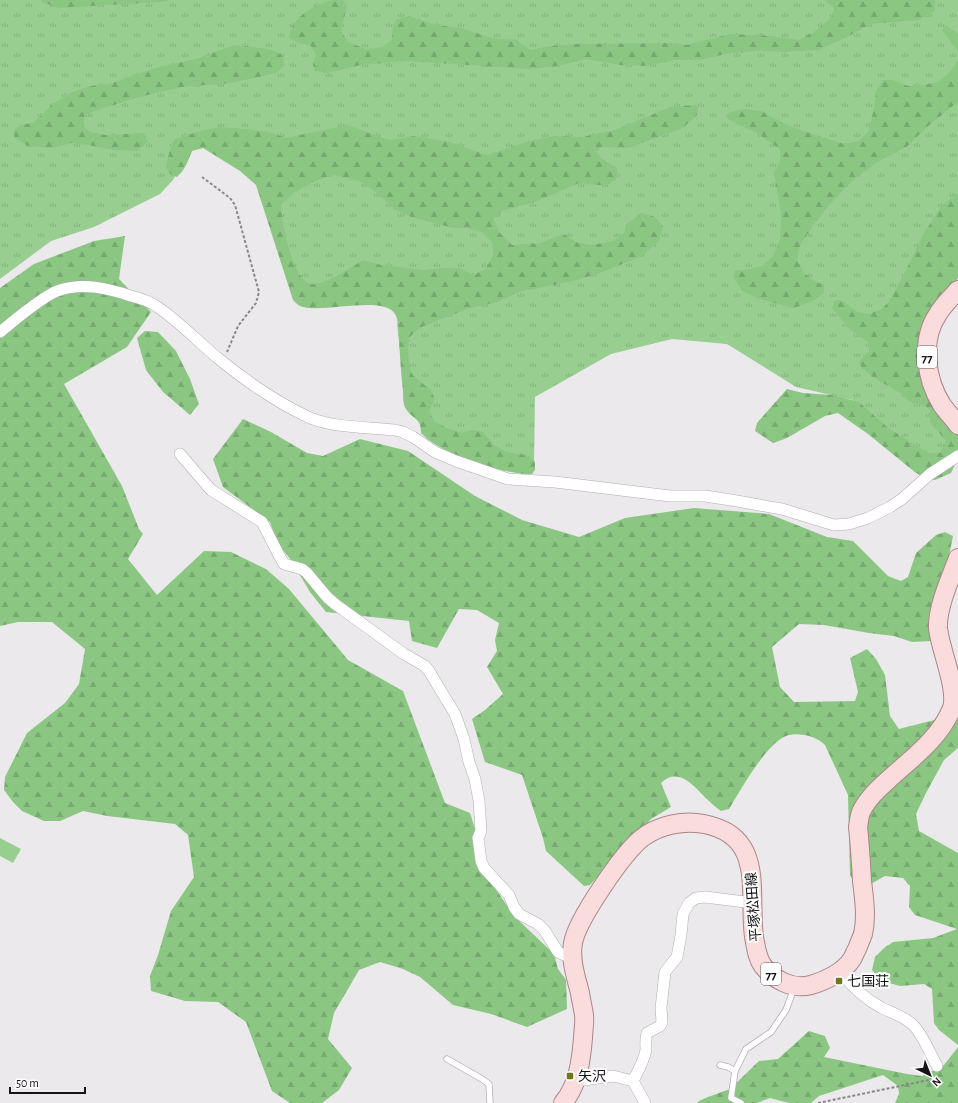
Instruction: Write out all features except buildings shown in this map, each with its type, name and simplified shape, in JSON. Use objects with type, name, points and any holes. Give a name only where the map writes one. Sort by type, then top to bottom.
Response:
[{"type":"main road","name":"77","points":[[958,290],[938,314],[930,331],[927,355],[929,374],[942,405],[958,425]]},
{"type":"main road","name":"平塚松田線","points":[[562,1103],[569,1095],[576,1081],[580,1065],[584,1015],[573,959],[573,943],[578,929],[591,904],[608,879],[631,849],[642,838],[655,830],[669,825],[686,822],[700,823],[715,826],[731,836],[740,845],[748,857],[752,873],[754,933],[758,957],[763,966],[772,975],[783,982],[794,986],[808,986],[822,982],[840,971],[852,960],[863,935],[865,917],[858,827],[861,813],[868,801],[878,790],[928,743],[945,723],[953,706],[954,690],[938,628],[940,613],[958,558]]},
{"type":"street","points":[[0,332],[42,300],[56,292],[73,287],[86,286],[107,288],[155,305],[222,362],[261,390],[309,417],[335,424],[403,432],[435,452],[456,462],[508,478],[555,482],[670,496],[705,496],[782,509],[834,526],[849,524],[868,518],[890,507],[902,499],[930,474],[958,456]]},
{"type":"street","points":[[180,454],[211,490],[262,522],[280,559],[284,564],[302,569],[335,604],[404,654],[425,666],[429,671],[456,714],[464,739],[469,762],[475,779],[479,801],[481,831],[478,838],[481,861],[484,868],[509,895],[519,914],[538,924],[545,930],[558,952],[573,959]]},
{"type":"street","points":[[633,1081],[643,1061],[646,1050],[645,1038],[647,1033],[660,1026],[662,1022],[661,1008],[665,972],[677,957],[683,914],[689,903],[696,898],[705,897],[752,903]]},
{"type":"street","points":[[840,971],[864,996],[912,1024],[918,1031],[937,1066]]},
{"type":"street","points":[[576,1081],[613,1076],[633,1081],[646,1103]]},
{"type":"lane","points":[[741,1103],[731,1098],[735,1071],[746,1050],[771,1032],[786,1010],[794,986]]},
{"type":"lane","points":[[448,1059],[489,1084],[490,1103]]},
{"type":"lane","points":[[720,1065],[735,1071]]},
{"type":"path","points":[[202,177],[230,198],[235,204],[259,292],[256,303],[238,326],[222,362]]},
{"type":"path","points":[[818,1103],[928,1080],[935,1074],[937,1066]]},
{"type":"green space","points":[[0,0],[958,0],[958,237],[887,334],[938,417],[954,447],[943,474],[907,458],[853,400],[796,387],[727,344],[672,339],[611,354],[535,397],[534,466],[427,431],[403,379],[397,323],[407,309],[299,292],[256,177],[203,143],[188,150],[173,180],[160,194],[94,227],[51,241],[0,279]]},
{"type":"green space","points":[[41,0],[170,0],[160,2],[59,8],[41,2]]},
{"type":"green space","points":[[332,0],[343,0],[347,6],[341,31],[348,42],[366,49],[383,47],[392,40],[392,31],[395,20],[408,16],[437,25],[461,28],[492,38],[517,40],[530,50],[572,44],[669,43],[686,45],[730,34],[772,36],[799,40],[814,32],[833,16],[834,8],[824,0],[935,0],[935,11],[920,20],[871,24],[818,50],[785,52],[756,51],[726,54],[699,60],[676,60],[645,66],[620,65],[586,59],[558,66],[529,69],[406,61],[361,65],[328,73],[315,71],[313,64],[316,55],[311,46],[299,43],[289,38],[294,24],[303,14],[320,4]]},
{"type":"green space","points":[[946,25],[958,34],[958,51],[942,30]]},
{"type":"green space","points":[[234,45],[270,49],[282,55],[285,65],[276,73],[231,83],[182,87],[136,98],[89,113],[84,117],[84,126],[90,132],[106,135],[144,133],[148,142],[137,151],[114,150],[71,143],[54,148],[28,146],[15,138],[14,130],[20,125],[33,123],[54,103],[72,92],[90,86],[109,84],[155,68],[196,59]]},
{"type":"green space","points":[[958,61],[958,102],[927,127],[908,146],[879,161],[854,179],[831,203],[800,245],[797,260],[803,272],[824,286],[824,293],[813,301],[794,308],[763,300],[742,291],[734,278],[735,270],[745,270],[762,266],[774,255],[780,239],[781,214],[774,173],[780,162],[780,149],[757,133],[731,121],[725,116],[731,112],[743,109],[762,111],[795,128],[844,144],[859,141],[869,130],[876,91],[883,80],[893,80],[908,86],[938,82],[949,73]]},
{"type":"green space","points":[[695,105],[698,106],[697,115],[683,128],[628,148],[601,147],[597,152],[601,158],[617,168],[618,177],[608,185],[579,183],[535,202],[502,211],[493,219],[499,232],[512,245],[540,243],[563,234],[578,243],[592,245],[613,241],[624,233],[626,224],[642,213],[655,217],[663,226],[659,241],[642,256],[600,273],[569,282],[522,291],[497,302],[467,309],[419,328],[409,338],[409,362],[412,374],[430,389],[435,399],[429,411],[435,422],[462,433],[473,430],[483,432],[495,446],[508,452],[530,456],[535,462],[535,470],[532,474],[506,471],[473,462],[442,448],[430,441],[421,433],[420,424],[409,413],[404,403],[399,328],[396,316],[390,309],[380,306],[367,305],[309,308],[300,306],[296,303],[293,300],[256,185],[240,171],[203,148],[192,151],[188,162],[177,177],[171,175],[166,167],[169,153],[175,139],[219,127],[269,132],[286,138],[347,125],[390,140],[414,136],[450,142],[487,155],[529,141],[554,136],[582,137],[615,130],[670,107]],"holes":[[[333,175],[359,181],[376,192],[394,209],[411,217],[453,228],[467,228],[482,232],[492,242],[493,255],[486,269],[473,275],[460,268],[424,270],[381,265],[363,260],[339,275],[324,282],[313,284],[306,281],[299,274],[294,263],[283,224],[281,205],[295,192],[315,181]]]},
{"type":"green space","points":[[958,194],[958,278],[939,304],[921,361],[958,424],[958,458],[951,473],[935,480],[926,478],[916,473],[868,434],[838,413],[825,416],[787,438],[773,443],[755,431],[757,423],[787,389],[803,393],[833,395],[859,402],[886,426],[916,446],[930,453],[940,453],[946,441],[930,422],[930,410],[922,404],[908,401],[896,390],[867,373],[859,363],[863,356],[869,352],[868,342],[847,327],[832,308],[834,301],[840,300],[858,312],[869,314],[882,309],[890,300],[923,235],[941,206]]},
{"type":"green space","points":[[125,236],[119,279],[151,312],[127,347],[64,384],[122,486],[139,529],[143,534],[128,559],[157,595],[204,551],[231,552],[266,569],[289,589],[348,660],[403,691],[445,803],[470,813],[493,885],[514,916],[554,954],[558,969],[566,980],[567,1009],[527,1027],[491,1014],[453,1005],[420,977],[403,969],[380,962],[359,970],[334,1013],[328,1039],[352,1068],[339,1090],[322,1103],[290,1103],[272,1091],[246,1022],[218,1002],[185,1001],[151,991],[150,976],[171,911],[194,877],[188,835],[175,824],[107,816],[83,811],[60,821],[44,821],[22,811],[4,790],[5,777],[27,733],[65,703],[79,684],[85,649],[52,622],[18,622],[0,626],[0,288],[34,264],[94,241]]},
{"type":"green space","points":[[145,331],[158,332],[176,351],[190,379],[199,404],[190,415],[163,392],[146,370],[137,338]]},
{"type":"green space","points":[[243,419],[271,432],[307,453],[323,456],[360,439],[408,451],[475,496],[522,520],[579,537],[625,518],[694,508],[769,514],[827,537],[853,541],[888,576],[901,581],[908,577],[916,553],[936,535],[945,532],[953,536],[932,641],[912,642],[894,636],[824,625],[799,624],[772,647],[780,687],[794,702],[855,701],[858,692],[850,658],[867,649],[876,659],[885,675],[890,716],[899,729],[958,714],[958,748],[944,760],[916,814],[919,831],[958,853],[958,1045],[939,1030],[934,1023],[932,989],[924,984],[900,986],[882,981],[872,970],[875,957],[893,942],[933,938],[957,929],[915,915],[909,907],[910,886],[903,878],[885,876],[860,890],[850,875],[848,795],[823,743],[809,736],[795,734],[782,738],[767,751],[760,760],[729,809],[721,811],[687,780],[675,776],[668,778],[661,783],[671,807],[651,819],[590,885],[584,886],[546,851],[522,775],[485,762],[472,719],[503,694],[487,667],[497,651],[495,640],[499,623],[477,610],[459,609],[437,648],[412,641],[409,621],[326,612],[310,592],[291,560],[278,544],[270,522],[223,487],[213,459]]},
{"type":"green space","points":[[0,838],[21,849],[13,863],[0,856]]},
{"type":"green space","points":[[809,1031],[825,1036],[830,1048],[824,1057],[922,1076],[944,1065],[958,1047],[958,1103],[895,1103],[899,1094],[898,1086],[883,1075],[819,1096],[811,1103],[789,1103],[770,1098],[757,1103],[697,1103],[708,1097],[730,1089],[759,1061],[778,1059]]},
{"type":"place","name":"七国荘","points":[[839,981]]},
{"type":"place","name":"矢沢","points":[[570,1076]]}]
